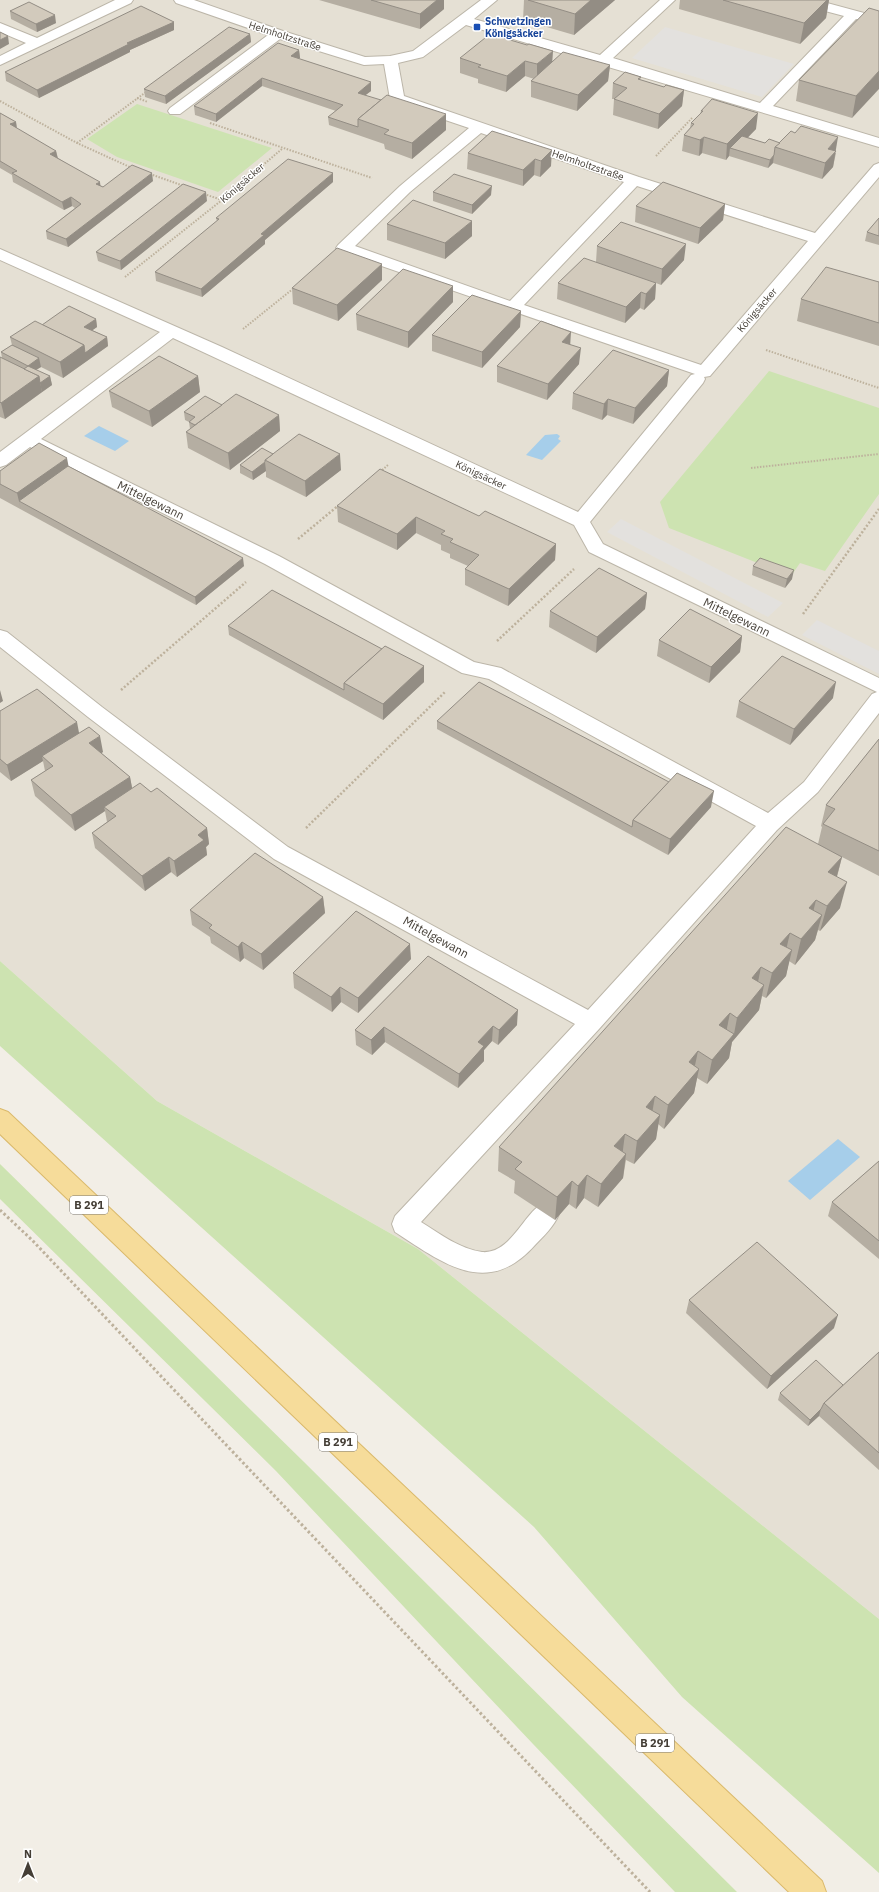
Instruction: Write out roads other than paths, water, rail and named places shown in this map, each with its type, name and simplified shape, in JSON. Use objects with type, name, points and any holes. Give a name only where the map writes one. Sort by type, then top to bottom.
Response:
[{"type":"main road","name":"B 291","points":[[0,1119],[811,1892]]},
{"type":"street","points":[[0,61],[126,0]]},
{"type":"street","name":"Helmholtzstraße","points":[[181,0],[278,34],[364,61],[390,60],[418,54],[490,0]]},
{"type":"street","points":[[604,60],[668,0]]},
{"type":"street","points":[[800,0],[879,21]]},
{"type":"street","points":[[763,108],[853,14]]},
{"type":"street","points":[[464,20],[879,142]]},
{"type":"street","points":[[0,27],[36,43]]},
{"type":"street","points":[[175,112],[278,34]]},
{"type":"street","name":"Helmholtzstraße","points":[[390,60],[397,99],[478,128],[634,180],[818,239]]},
{"type":"street","name":"Königsäcker","points":[[478,128],[405,189],[344,248],[704,372],[879,168]]},
{"type":"street","points":[[513,307],[634,180]]},
{"type":"street","name":"Königsäcker","points":[[0,254],[216,351],[580,521]]},
{"type":"street","points":[[0,461],[172,331]]},
{"type":"street","points":[[580,521],[697,379]]},
{"type":"street","name":"Mittelgewann","points":[[29,440],[272,560],[469,668],[494,672],[770,824]]},
{"type":"street","name":"Mittelgewann","points":[[580,521],[596,548],[879,686]]},
{"type":"street","name":"Mittelgewann","points":[[0,637],[95,712],[281,853],[591,1022]]},
{"type":"street","points":[[547,1214],[508,1255],[498,1260],[475,1263],[452,1255],[404,1224],[591,1022],[770,824],[811,787],[879,700]]},
{"type":"water","points":[[99,426],[129,441],[115,451],[84,436]]},
{"type":"water","points":[[557,434],[560,436],[558,439],[561,441],[542,460],[526,455],[545,435]]},
{"type":"water","points":[[838,1139],[860,1157],[810,1200],[788,1181]]},
{"type":"place","name":"Schwetzingen Königsäcker","points":[[477,27]]}]
